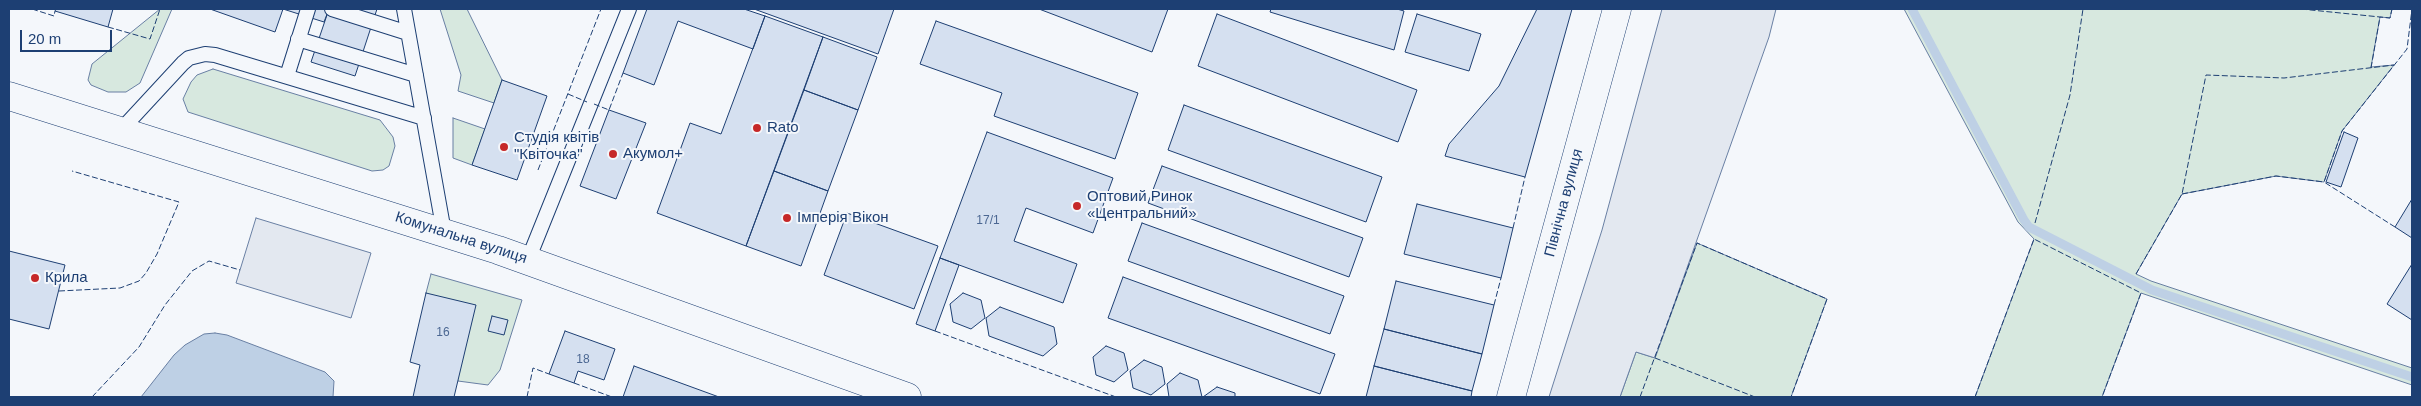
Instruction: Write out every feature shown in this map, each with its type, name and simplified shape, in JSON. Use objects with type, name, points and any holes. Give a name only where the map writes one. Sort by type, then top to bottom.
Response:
[{"type":"main road","name":"Північна вулиця","points":[[1511,397],[1617,9]]},
{"type":"main road","name":"Комунальна вулиця","points":[[9,96],[528,260],[907,397]]},
{"type":"lane","points":[[286,76],[308,9]]},
{"type":"lane","points":[[332,9],[408,33]]},
{"type":"lane","points":[[404,9],[444,232]]},
{"type":"lane","points":[[528,260],[629,9]]},
{"type":"lane","points":[[298,39],[416,75]]},
{"type":"lane","points":[[121,130],[183,63],[197,55],[216,55],[424,118]]},
{"type":"shaded area","points":[[160,9],[172,9],[140,83],[126,92],[108,92],[91,85],[88,80],[92,64]]},
{"type":"shaded area","points":[[440,9],[467,9],[502,80],[494,103],[458,91],[461,75]]},
{"type":"shaded area","points":[[1662,9],[1776,9],[1769,37],[1655,358],[1636,352],[1620,397],[1549,397],[1602,230]]},
{"type":"shaded area","points":[[1904,9],[2392,9],[2390,18],[2380,17],[2371,67],[2394,65],[2342,131],[2324,182],[2276,176],[2182,194],[2136,274],[2151,281],[2412,368],[2412,385],[2141,293],[2102,397],[1975,397],[2034,239],[2018,222]]},
{"type":"shaded area","points":[[213,69],[380,120],[393,137],[395,146],[389,166],[383,170],[372,171],[188,112],[183,99],[191,82],[197,75]]},
{"type":"shaded area","points":[[453,118],[485,129],[472,165],[453,158]]},
{"type":"shaded area","points":[[256,218],[371,253],[351,318],[236,283]]},
{"type":"shaded area","points":[[1697,243],[1827,299],[1791,397],[1620,397],[1636,352],[1655,358]]},
{"type":"shaded area","points":[[431,274],[522,300],[500,370],[488,385],[458,381],[426,293]]},
{"type":"water","points":[[204,334],[227,335],[325,372],[334,381],[333,397],[141,397],[174,355],[185,345]]},
{"type":"building","points":[[56,9],[113,9],[108,27],[55,11]]},
{"type":"building","points":[[210,9],[283,9],[275,32]]},
{"type":"building","points":[[283,9],[329,9],[324,22]]},
{"type":"building","points":[[329,9],[377,9],[355,76],[311,62]]},
{"type":"building","points":[[647,9],[744,9],[765,16],[753,49],[678,21],[654,85],[623,73]]},
{"type":"building","points":[[754,9],[894,9],[878,54]]},
{"type":"building","points":[[1039,9],[1168,9],[1152,52]]},
{"type":"building","points":[[1271,9],[1397,9],[1404,11],[1394,50],[1270,12]]},
{"type":"building","points":[[1537,9],[1572,9],[1525,177],[1445,156],[1449,144],[1499,86]]},
{"type":"building","points":[[1217,14],[1417,90],[1398,142],[1198,66]]},
{"type":"building","points":[[1417,14],[1481,34],[1469,71],[1405,52]]},
{"type":"building","name":"Rato","points":[[765,16],[823,37],[746,246],[657,213],[690,123],[721,134]]},
{"type":"building","points":[[936,21],[1138,93],[1115,159],[994,116],[1002,93],[920,64]]},
{"type":"building","points":[[823,37],[877,57],[858,110],[804,90]]},
{"type":"building","name":"Студія квітів \"Квіточка\"","points":[[502,80],[547,96],[517,180],[472,165]]},
{"type":"building","points":[[804,90],[858,110],[828,191],[774,171]]},
{"type":"building","points":[[1184,105],[1382,177],[1366,222],[1168,150]]},
{"type":"building","name":"Акумол+","points":[[609,110],[646,123],[616,199],[580,186]]},
{"type":"building","points":[[987,132],[1113,178],[1093,233],[1026,208],[1014,241],[1077,264],[1063,303],[940,258]]},
{"type":"building","points":[[2344,132],[2358,138],[2341,187],[2326,182]]},
{"type":"building","points":[[1162,166],[1363,238],[1349,277],[1148,203]]},
{"type":"building","name":"Імперія Вікон","points":[[774,171],[828,191],[801,266],[746,246]]},
{"type":"building","points":[[2412,199],[2412,238],[2395,227]]},
{"type":"building","points":[[1417,204],[1513,228],[1501,278],[1404,254]]},
{"type":"building","points":[[847,213],[938,246],[914,309],[824,275]]},
{"type":"building","points":[[1142,223],[1344,296],[1330,334],[1128,261]]},
{"type":"building","name":"Крила","points":[[9,251],[65,265],[49,329],[9,319]]},
{"type":"building","points":[[940,258],[959,265],[935,331],[916,324]]},
{"type":"building","points":[[2412,264],[2412,320],[2387,304]]},
{"type":"building","points":[[1123,277],[1335,354],[1320,394],[1108,318]]},
{"type":"building","points":[[1396,281],[1494,305],[1482,354],[1384,329]]},
{"type":"building","points":[[426,293],[476,305],[454,397],[413,397],[420,365],[410,362]]},
{"type":"building","points":[[963,293],[981,300],[985,318],[971,329],[953,322],[950,304]]},
{"type":"building","points":[[1000,307],[1054,327],[1057,344],[1043,356],[989,336],[986,318]]},
{"type":"building","points":[[492,316],[508,320],[504,335],[488,331]]},
{"type":"building","points":[[1384,329],[1482,354],[1472,391],[1374,366]]},
{"type":"building","points":[[565,331],[615,349],[604,380],[578,371],[574,383],[549,374]]},
{"type":"building","points":[[1106,346],[1124,353],[1128,370],[1114,382],[1096,375],[1093,357]]},
{"type":"building","points":[[1144,360],[1162,367],[1165,384],[1151,395],[1133,388],[1130,371]]},
{"type":"building","points":[[634,366],[719,397],[623,397]]},
{"type":"building","points":[[1374,366],[1472,391],[1471,397],[1366,397]]},
{"type":"building","points":[[1180,373],[1198,380],[1202,397],[1169,397],[1167,384]]},
{"type":"building","points":[[1217,387],[1235,393],[1235,397],[1203,397]]},
{"type":"waterway","points":[[1912,9],[2029,227],[2152,290],[2412,377]]},
{"type":"fence","points":[[32,9],[54,16],[55,11]]},
{"type":"fence","points":[[108,27],[150,39],[160,9]]},
{"type":"fence","points":[[538,170],[601,9]]},
{"type":"fence","points":[[2035,223],[2070,95],[2083,9]]},
{"type":"fence","points":[[2301,9],[2390,18],[2392,9]]},
{"type":"fence","points":[[2395,227],[2324,182],[2342,131],[2407,49],[2412,9]]},
{"type":"fence","points":[[2371,68],[2380,17]]},
{"type":"fence","points":[[2136,274],[2182,194],[2206,75],[2284,78],[2394,65]]},
{"type":"fence","points":[[594,104],[609,110],[623,73]]},
{"type":"fence","points":[[568,94],[587,102]]},
{"type":"fence","points":[[59,291],[120,288],[139,281],[157,254],[179,202],[72,171]]},
{"type":"fence","points":[[2182,194],[2276,176],[2324,182]]},
{"type":"fence","points":[[1513,228],[1525,177]]},
{"type":"fence","points":[[1975,397],[2034,239],[2141,293],[2102,397]]},
{"type":"fence","points":[[1640,397],[1697,243],[1827,299],[1791,397]]},
{"type":"fence","points":[[92,397],[139,347],[165,305],[192,271],[209,261],[240,270]]},
{"type":"fence","points":[[1494,305],[1501,278]]},
{"type":"fence","points":[[935,331],[1116,397]]},
{"type":"fence","points":[[1655,358],[1755,397]]},
{"type":"fence","points":[[527,397],[533,368],[549,374]]},
{"type":"fence","points":[[574,383],[612,397]]},
{"type":"place","name":"Rato","points":[[757,128]]},
{"type":"place","name":"Студія квітів \"Квіточка\"","points":[[504,147]]},
{"type":"place","name":"Акумол+","points":[[613,154]]},
{"type":"place","name":"Оптовий Ринок «Центральний»","points":[[1077,206]]},
{"type":"place","name":"Імперія Вікон","points":[[787,218]]},
{"type":"place","name":"Крила","points":[[35,278]]}]
